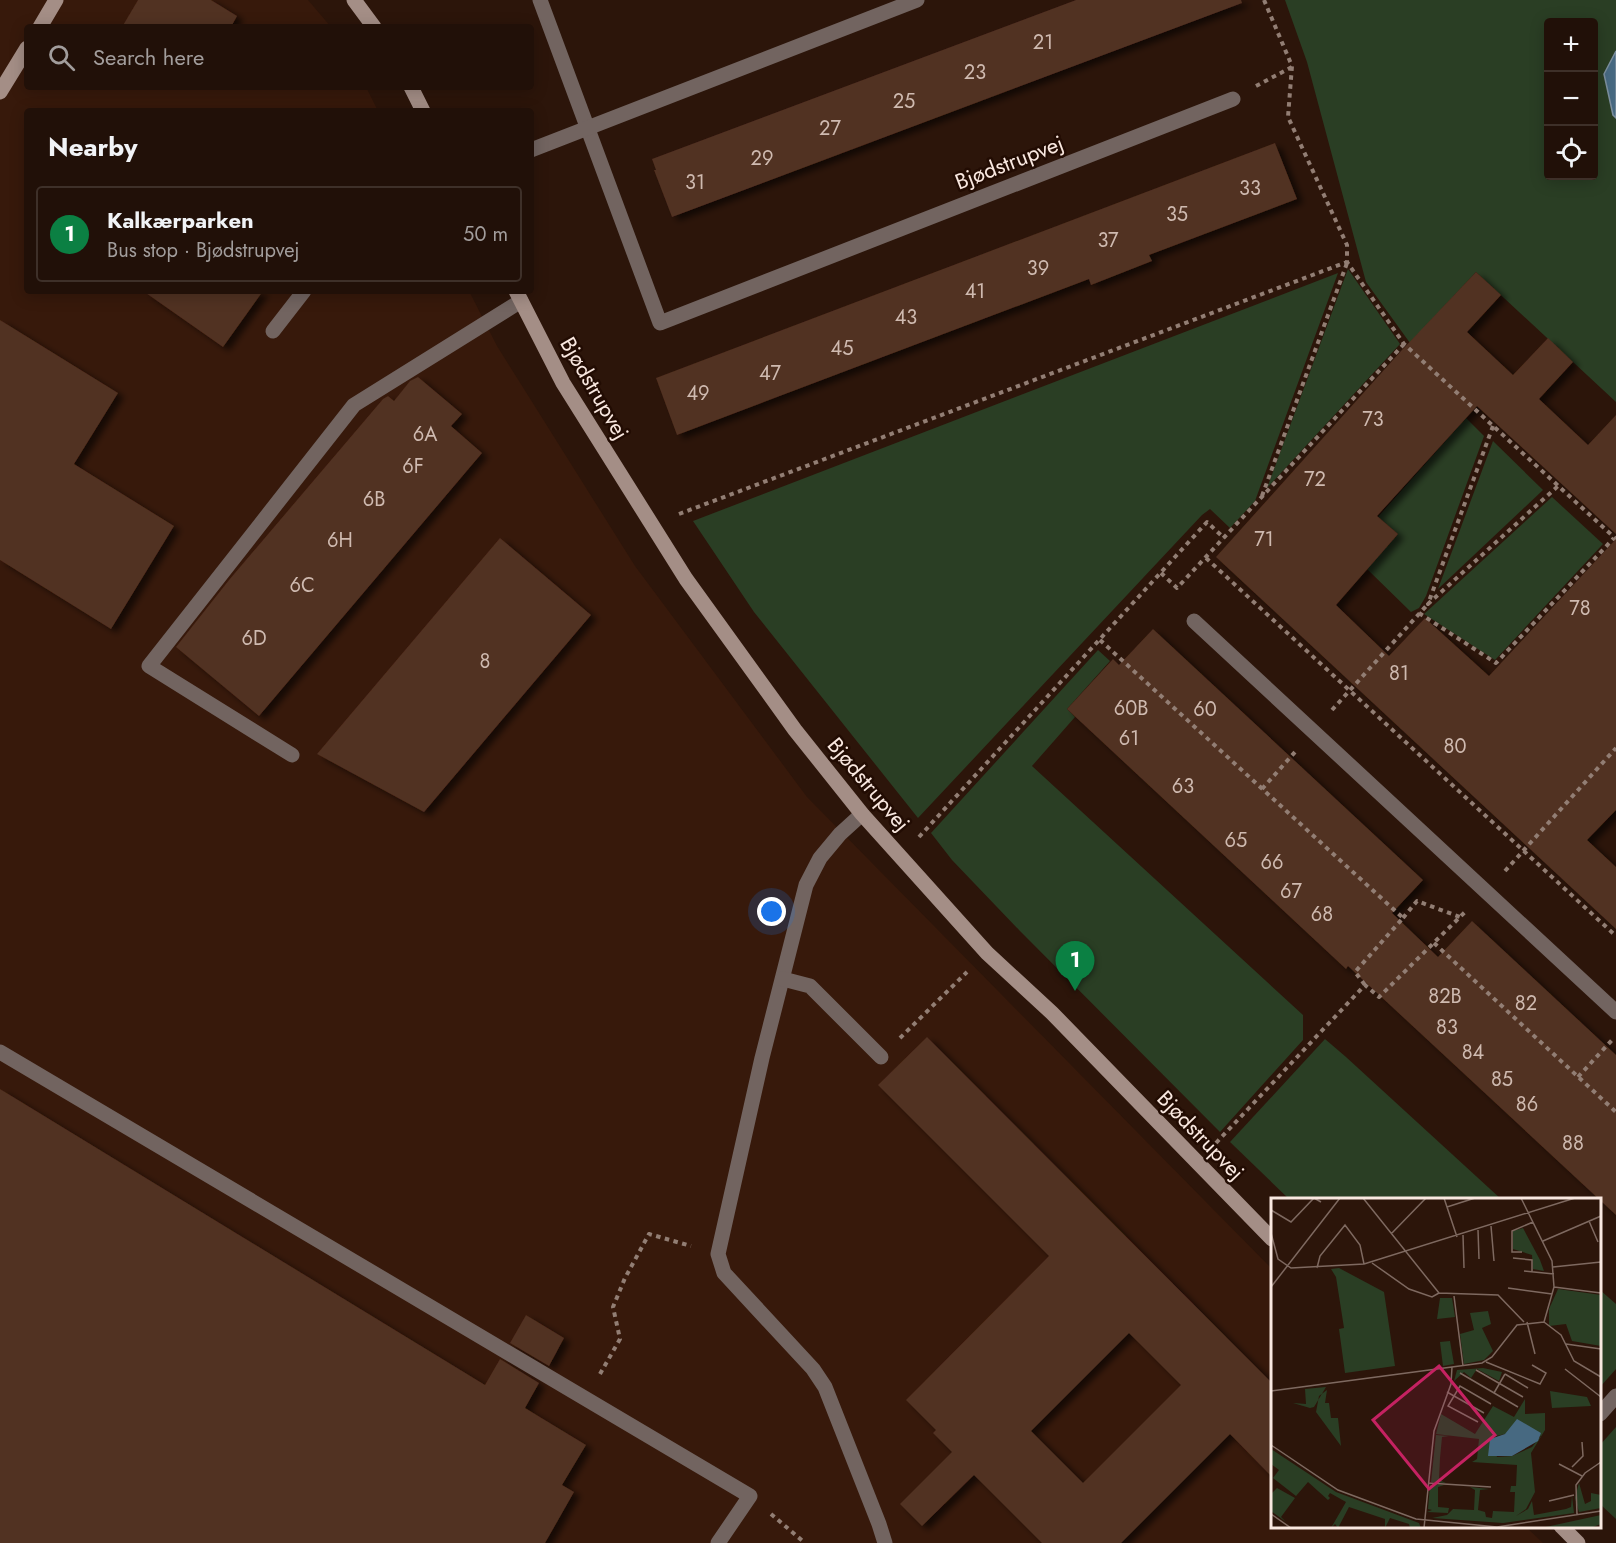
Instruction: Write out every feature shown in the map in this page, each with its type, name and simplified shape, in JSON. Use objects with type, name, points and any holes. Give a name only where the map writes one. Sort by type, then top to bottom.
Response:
[{"type":"street","points":[[42,24],[56,0]]},
{"type":"street","points":[[354,0],[372,24]]},
{"type":"street","name":"Bjødstrupvej","points":[[540,0],[660,323],[1233,99]]},
{"type":"street","points":[[534,149],[916,0]]},
{"type":"street","points":[[0,92],[24,53]]},
{"type":"street","points":[[412,90],[422,108]]},
{"type":"street","points":[[273,331],[302,294]]},
{"type":"street","points":[[292,755],[149,666],[354,405],[518,296]]},
{"type":"street","name":"Bjødstrupvej","points":[[518,296],[563,383],[686,579],[795,730],[862,814],[987,953],[1052,1013],[1271,1238]]},
{"type":"street","points":[[1194,621],[1616,1012]]},
{"type":"street","points":[[862,814],[840,834],[820,858],[806,885],[717,1254],[724,1273],[813,1369],[825,1387],[885,1543]]},
{"type":"street","points":[[783,979],[810,986],[881,1057]]},
{"type":"street","points":[[0,1052],[750,1496],[718,1543]]},
{"type":"street","points":[[1601,1412],[1616,1396]]},
{"type":"street","points":[[1562,1528],[1578,1543]]},
{"type":"path","points":[[1261,498],[1347,262],[1347,245],[1288,117],[1292,66],[1264,0]]},
{"type":"path","points":[[1233,99],[1292,66]]},
{"type":"path","points":[[1347,262],[1404,344],[1615,538],[1496,663],[1419,613]]},
{"type":"path","points":[[652,524],[1347,262]]},
{"type":"path","points":[[1161,573],[1177,588],[1404,344]]},
{"type":"path","points":[[1428,604],[1493,426]]},
{"type":"path","points":[[1262,789],[1419,613],[1558,486]]},
{"type":"path","points":[[900,857],[1207,522],[1224,538]]},
{"type":"path","points":[[1206,558],[1616,936]]},
{"type":"path","points":[[1100,640],[1402,918]]},
{"type":"path","points":[[1460,917],[1417,901],[1355,972],[1379,997],[1486,892],[1616,748]]},
{"type":"path","points":[[1434,943],[1616,1112]]},
{"type":"path","points":[[881,1057],[987,953]]},
{"type":"path","points":[[1197,1163],[1365,985]]},
{"type":"path","points":[[1578,1077],[1616,1035]]},
{"type":"path","points":[[609,1359],[620,1339],[613,1307],[625,1278],[649,1233],[717,1254]]},
{"type":"path","points":[[750,1496],[805,1543]]},
{"type":"shaded area","points":[[0,0],[308,0],[328,24],[24,24],[24,90],[368,90],[376,108],[24,108],[24,294],[471,294],[497,346],[635,566],[807,797],[1271,1268],[1271,1528],[1527,1528],[1543,1543],[0,1543]]},
{"type":"green space","points":[[1285,0],[1616,0],[1616,51],[1604,74],[1613,115],[1616,118],[1616,402],[1476,272],[1410,343],[1366,282],[1307,62]]},
{"type":"green space","points":[[1348,269],[1400,344],[1267,488]]},
{"type":"green space","points":[[1338,273],[1255,501],[1230,528],[1210,509],[1202,515],[918,818],[754,612],[693,521]]},
{"type":"green space","points":[[1466,418],[1484,436],[1426,596],[1419,608],[1411,612],[1367,569],[1398,534],[1378,517]]},
{"type":"green space","points":[[1493,441],[1543,490],[1438,589]]},
{"type":"green space","points":[[1552,497],[1603,544],[1495,660],[1424,614]]},
{"type":"green space","points":[[1098,650],[1110,661],[1067,709],[1075,717],[1032,766],[1303,1015],[1303,1040],[1220,1132],[1020,931],[952,860],[931,833]]},
{"type":"green space","points":[[1325,1039],[1500,1198],[1288,1198],[1230,1142]]},
{"type":"green space","points":[[1601,1291],[1616,1304],[1616,1369],[1601,1386]]},
{"type":"green space","points":[[1616,1427],[1616,1519],[1601,1505],[1601,1444]]},
{"type":"water","points":[[1616,51],[1616,118],[1613,115],[1604,74]]},
{"type":"building","points":[[138,0],[211,0],[237,16],[233,24],[124,24]]},
{"type":"building","points":[[1076,0],[1241,0],[1242,3],[672,217],[652,159]]},
{"type":"building","points":[[1275,143],[1297,199],[1149,255],[1152,261],[1091,285],[1089,279],[677,435],[656,378]]},
{"type":"building","points":[[1476,272],[1501,295],[1467,332],[1513,375],[1548,338],[1573,362],[1539,399],[1588,445],[1616,415],[1616,534],[1477,406],[1377,516],[1398,534],[1336,605],[1389,656],[1425,618],[1489,676],[1616,539],[1616,810],[1587,840],[1616,867],[1616,929],[1216,557],[1401,351]]},
{"type":"building","points":[[147,294],[261,294],[223,347]]},
{"type":"building","points":[[0,320],[118,393],[74,464],[174,526],[111,629],[0,560]]},
{"type":"building","points":[[418,377],[462,414],[451,426],[482,453],[259,716],[176,647],[229,580],[383,399],[388,396],[394,401],[410,381]]},
{"type":"building","points":[[500,538],[591,615],[424,812],[317,754]]},
{"type":"building","points":[[1153,629],[1423,880],[1392,913],[1438,957],[1472,921],[1616,1055],[1616,1215],[1601,1201],[1601,1198],[1598,1198],[1348,966],[1346,969],[1067,709],[1113,659],[1119,665]]},
{"type":"building","points":[[927,1037],[1271,1382],[1271,1476],[1230,1434],[1121,1543],[1042,1543],[974,1475],[922,1526],[900,1504],[952,1452],[933,1433],[936,1430],[906,1400],[1049,1256],[878,1085]],"holes":[[[1129,1333],[1181,1385],[1083,1483],[1031,1431]]]},
{"type":"building","points":[[0,1089],[485,1385],[500,1359],[539,1383],[525,1408],[586,1445],[562,1485],[574,1492],[545,1543],[0,1543]]},
{"type":"building","points":[[526,1315],[564,1338],[549,1366],[510,1343]]},
{"type":"place","name":"Kalkærparken","points":[[1075,991]]}]
